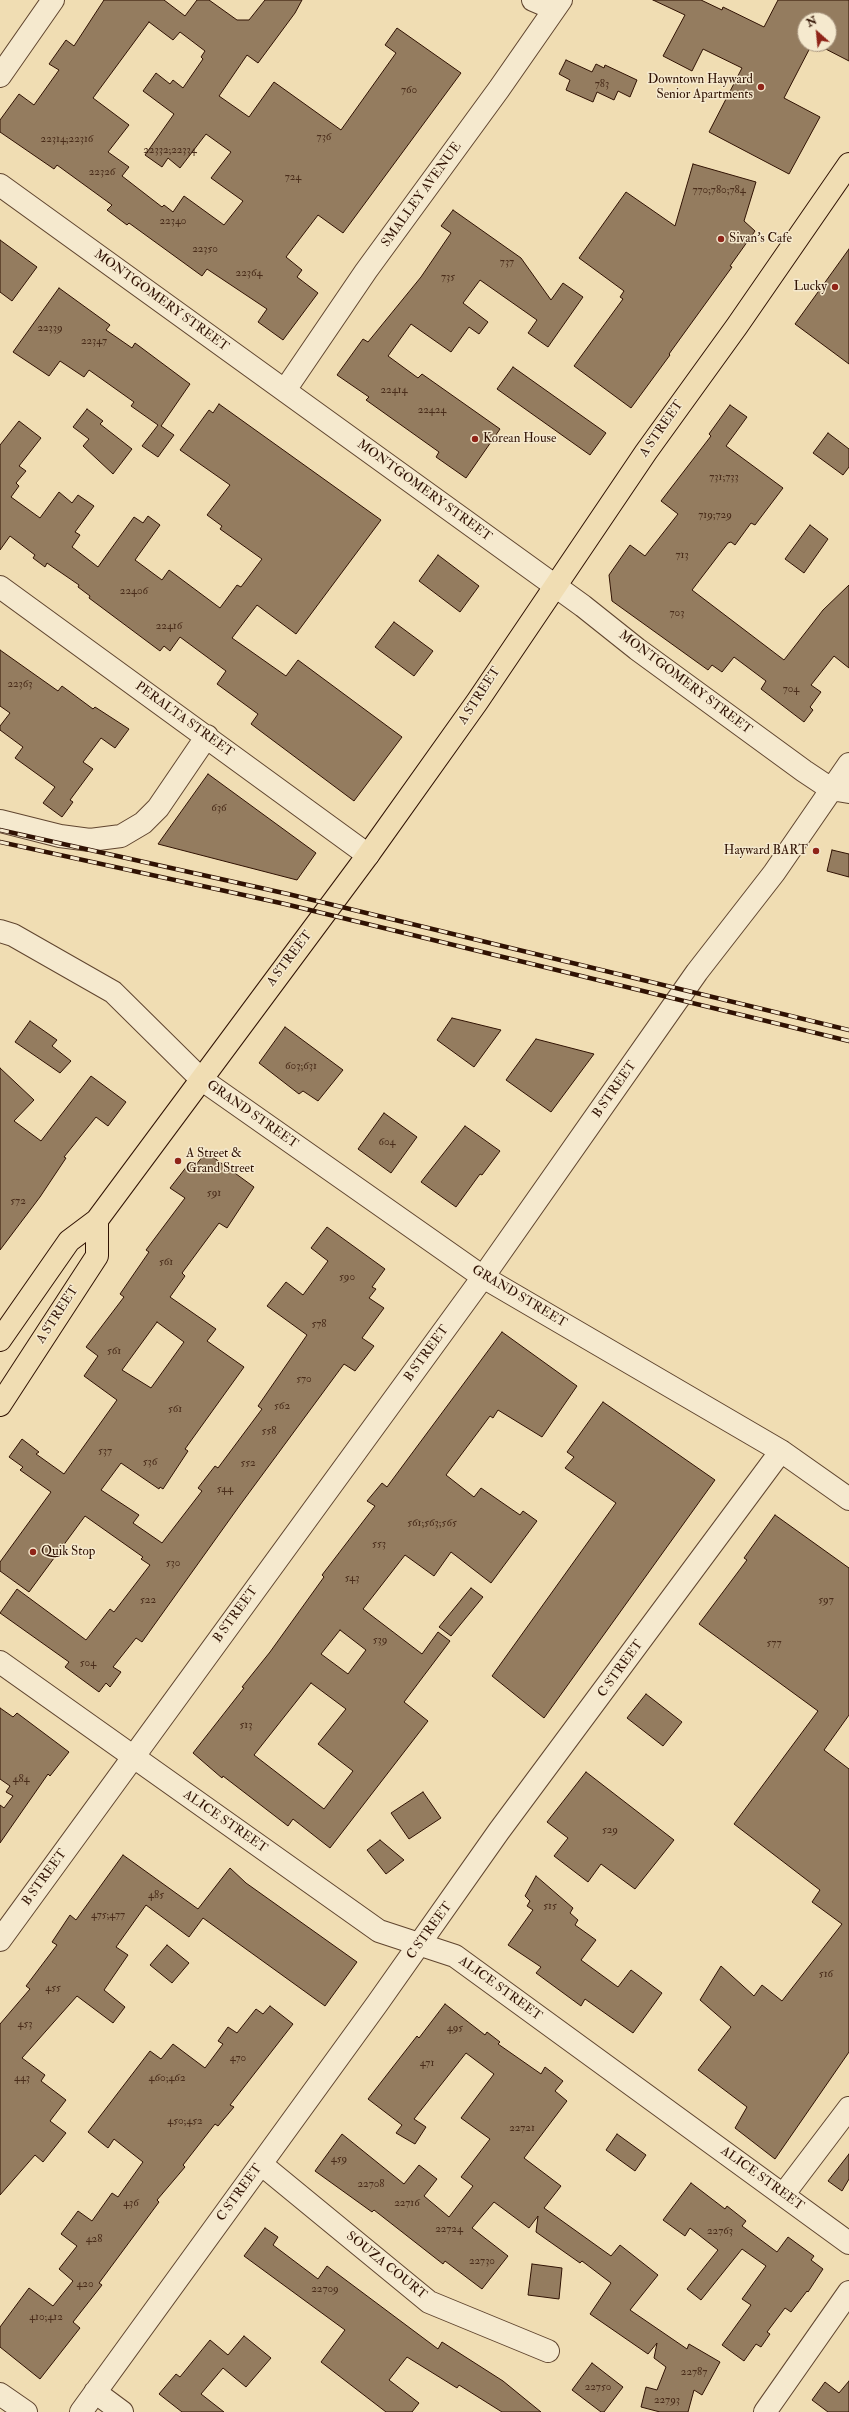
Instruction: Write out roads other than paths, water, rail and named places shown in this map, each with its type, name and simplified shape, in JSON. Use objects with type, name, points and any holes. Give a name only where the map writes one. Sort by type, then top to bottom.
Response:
[{"type":"main road","name":"A STREET","points":[[0,1340],[69,1241],[97,1220],[368,855],[478,702],[554,586],[646,452],[737,326],[849,164]]},
{"type":"main road","name":"A STREET","points":[[0,1405],[97,1256],[97,1220]]},
{"type":"street","points":[[0,76],[53,0]]},
{"type":"street","points":[[533,0],[557,4]]},
{"type":"street","name":"SMALLEY AVENUE","points":[[285,390],[366,271],[499,89],[557,4]]},
{"type":"street","name":"MONTGOMERY STREET","points":[[0,185],[554,586],[840,790]]},
{"type":"street","name":"PERALTA STREET","points":[[0,587],[207,736],[368,855]]},
{"type":"street","points":[[0,821],[60,836],[90,840],[121,836],[143,823],[158,808],[207,736]]},
{"type":"street","name":"B STREET","points":[[0,1940],[483,1277],[697,972],[840,790],[849,764]]},
{"type":"street","name":"GRAND STREET","points":[[0,931],[13,935],[113,992],[201,1079],[483,1277],[780,1451],[849,1499]]},
{"type":"street","name":"C STREET","points":[[81,2412],[419,1946],[499,1831],[780,1451]]},
{"type":"street","name":"ALICE STREET","points":[[0,1662],[379,1931],[419,1946],[455,1956],[849,2243]]},
{"type":"street","points":[[783,2195],[849,2108]]},
{"type":"street","name":"SOUZA COURT","points":[[261,2164],[430,2302],[548,2351]]},
{"type":"street","points":[[765,2412],[849,2292]]},
{"type":"street","points":[[95,2392],[122,2412]]},
{"type":"street","points":[[0,2394],[26,2412]]},
{"type":"railway","points":[[0,830],[288,894],[849,1030]]},
{"type":"railway","points":[[0,842],[285,904],[849,1041]]},
{"type":"place","name":"Downtown Hayward Senior Apartments","points":[[761,87]]},
{"type":"place","name":"Sivan's Cafe","points":[[721,239]]},
{"type":"place","name":"Lucky","points":[[835,287]]},
{"type":"place","name":"Korean House","points":[[475,439]]},
{"type":"place","name":"Hayward BART","points":[[816,851]]},
{"type":"place","name":"A Street & Grand Street","points":[[178,1161]]},
{"type":"place","name":"Quik Stop","points":[[33,1552]]}]
